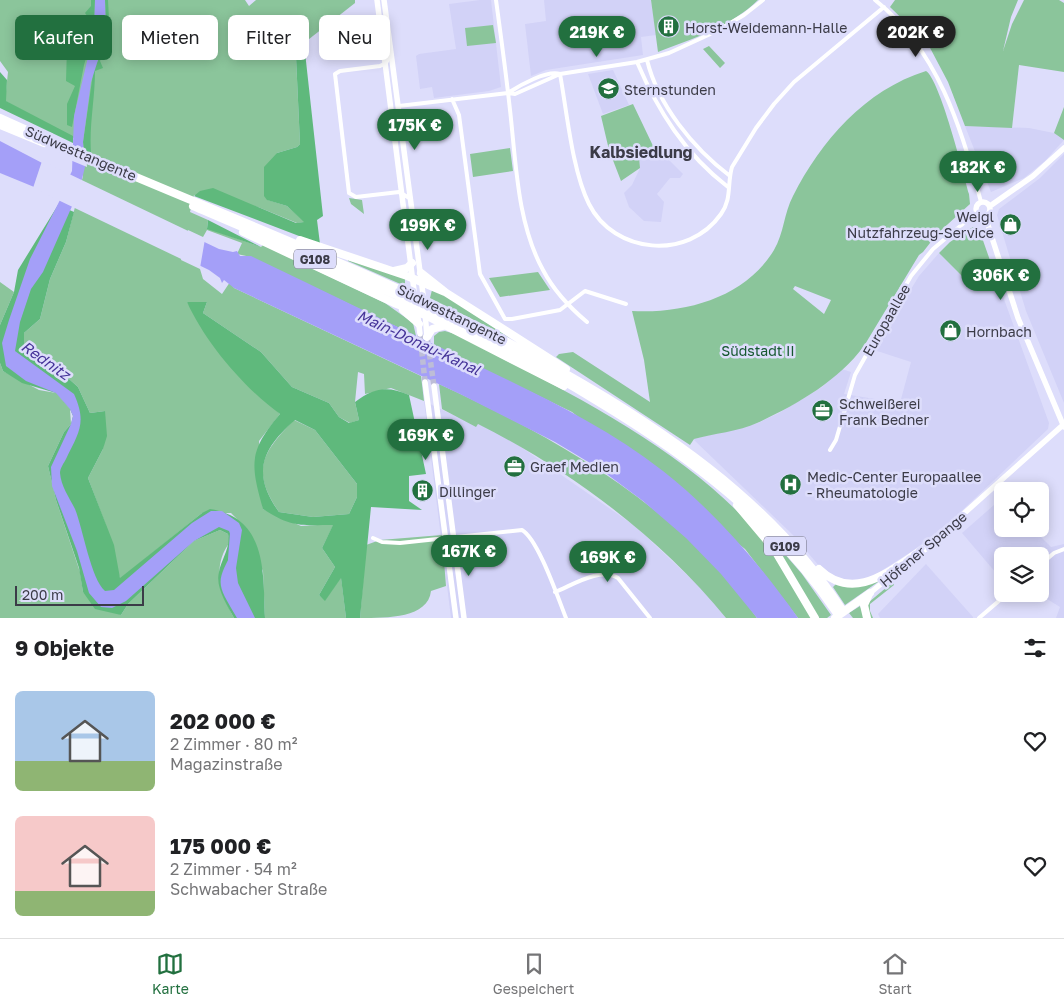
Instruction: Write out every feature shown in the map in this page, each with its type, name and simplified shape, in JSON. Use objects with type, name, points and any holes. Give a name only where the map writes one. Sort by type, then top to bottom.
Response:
[{"type":"highway","name":"Südwesttangente","points":[[0,118],[63,148],[193,203],[248,223],[405,294],[518,347],[578,381],[644,422],[762,511],[809,562],[837,612]]},
{"type":"highway","name":"Südwesttangente","points":[[0,125],[63,148]]},
{"type":"highway","name":"Südwesttangente","points":[[193,203],[224,219],[405,294]]},
{"type":"highway","points":[[224,219],[234,228],[394,303],[421,311],[443,326],[602,404]]},
{"type":"highway","points":[[248,223],[271,229],[392,271],[445,292]]},
{"type":"highway","points":[[392,271],[407,268],[412,263]]},
{"type":"highway","points":[[421,273],[445,292],[562,365],[578,381]]},
{"type":"highway","points":[[394,303],[418,324]]},
{"type":"highway","name":"Südwesttangente","points":[[434,308],[602,404],[709,472],[788,548],[837,612]]},
{"type":"highway","points":[[423,335],[432,329],[443,326]]},
{"type":"highway","points":[[725,489],[774,549],[815,618]]},
{"type":"highway","points":[[809,562],[834,581],[855,584],[876,578],[925,548]]},
{"type":"highway","points":[[837,612],[855,604],[870,592]]},
{"type":"highway","points":[[868,618],[864,605],[870,592]]},
{"type":"main road","points":[[377,0],[414,290]]},
{"type":"main road","points":[[384,0],[423,294]]},
{"type":"main road","points":[[985,216],[989,214],[990,206],[1033,176],[1064,148]]},
{"type":"main road","points":[[990,206],[981,202],[977,206],[977,212],[985,216],[1018,318],[1064,425]]},
{"type":"main road","points":[[421,311],[418,324],[423,335]]},
{"type":"main road","points":[[421,311],[423,335]]},
{"type":"main road","points":[[426,382],[456,618]]},
{"type":"main road","points":[[434,386],[464,618]]},
{"type":"main road","name":"Höfener Spange","points":[[870,592],[925,548],[1064,425]]},
{"type":"street","points":[[496,0],[520,194],[529,235],[542,269],[567,305],[587,322]]},
{"type":"street","points":[[399,106],[508,93],[542,75],[555,72],[560,74],[647,60],[717,31],[744,15],[763,0]]},
{"type":"street","points":[[875,0],[884,7],[915,41],[932,65],[951,106],[981,202]]},
{"type":"street","points":[[560,74],[584,189],[598,218],[611,232],[643,245],[661,246],[685,241],[703,232],[721,216],[729,200],[728,187],[730,176],[756,128],[774,104],[816,62],[884,7]]},
{"type":"street","points":[[391,54],[386,63],[380,66],[340,71],[335,74],[348,183],[350,193],[353,196],[403,193],[411,199]]},
{"type":"street","points":[[647,60],[652,76],[678,122],[706,156],[730,176]]},
{"type":"street","points":[[637,62],[653,98],[679,138],[698,161],[728,187]]},
{"type":"street","points":[[452,99],[459,115],[480,274],[498,303],[501,316],[505,319],[560,310],[585,291],[626,304]]},
{"type":"street","name":"Europaallee","points":[[830,450],[836,440],[855,375],[911,276],[933,249],[977,212]]},
{"type":"street","points":[[373,538],[382,542],[400,543],[522,530],[527,533],[534,544],[566,618]]},
{"type":"street","points":[[1049,557],[1064,549]]},
{"type":"street","points":[[555,592],[601,574],[611,574],[618,578],[650,618]]},
{"type":"street","points":[[979,618],[998,602]]},
{"type":"shaded area","points":[[491,0],[501,87],[489,91],[434,98],[432,87],[420,89],[416,56],[456,49],[449,4]]},
{"type":"shaded area","points":[[544,0],[651,0],[656,35],[641,37],[643,55],[546,70],[531,76],[525,24],[546,21]]},
{"type":"shaded area","name":"Sternstunden","points":[[613,70],[629,105],[603,114],[588,74]]},
{"type":"shaded area","points":[[965,126],[1029,128],[1054,133],[1064,140],[1045,161],[1024,178],[991,192]]},
{"type":"shaded area","points":[[658,149],[683,174],[680,178],[670,178],[657,194],[664,202],[661,222],[644,221],[629,207],[624,193],[632,185],[640,168],[639,157]]},
{"type":"shaded area","points":[[1064,154],[1064,403],[1026,311],[997,215],[999,209],[1040,178]]},
{"type":"shaded area","points":[[939,253],[965,279],[993,269],[1049,423],[1048,429],[952,520],[914,550],[867,580],[855,583],[825,573],[793,535],[693,439],[758,423],[779,413],[822,387],[842,369],[851,372],[844,394],[900,403],[911,362],[874,350],[919,276]]},
{"type":"shaded area","points":[[424,401],[476,426],[478,424],[505,436],[635,526],[703,590],[726,618],[451,618]]},
{"type":"shaded area","points":[[994,505],[994,537],[1041,537],[1051,547],[1064,544],[1064,618],[1056,618],[1060,607],[1049,600],[1049,547],[994,547],[994,571],[962,533]]},
{"type":"shaded area","points":[[926,564],[973,618],[880,618],[878,614]]},
{"type":"green space","points":[[0,0],[245,0],[249,6],[256,0],[355,0],[355,3],[340,15],[319,15],[319,31],[309,39],[309,15],[228,15],[228,60],[296,60],[300,144],[297,147],[277,153],[268,200],[287,206],[305,222],[297,223],[258,207],[194,195],[190,212],[208,220],[207,228],[261,247],[263,245],[385,303],[413,323],[416,336],[251,257],[237,254],[242,243],[207,230],[203,237],[188,230],[181,260],[200,269],[203,279],[222,294],[230,282],[234,288],[421,376],[424,401],[391,388],[365,394],[364,374],[358,372],[355,402],[359,420],[350,423],[339,417],[329,403],[292,387],[261,352],[203,313],[207,302],[187,302],[245,381],[280,414],[259,441],[263,509],[301,526],[334,524],[322,548],[335,567],[319,595],[325,600],[341,577],[346,618],[265,618],[263,571],[237,519],[231,513],[202,513],[120,579],[105,523],[88,478],[103,449],[105,411],[90,413],[78,387],[50,362],[24,350],[24,333],[40,319],[50,279],[66,242],[83,176],[83,143],[5,101],[8,72],[0,61]]},
{"type":"green space","points":[[91,0],[95,0],[95,15],[86,15],[85,13],[91,6]]},
{"type":"green space","points":[[105,0],[108,0],[109,15],[105,15]]},
{"type":"green space","points":[[651,0],[758,0],[748,9],[724,24],[698,37],[658,52]]},
{"type":"green space","points":[[895,0],[1018,0],[1011,17],[1003,51],[1012,24],[1024,0],[1059,0],[1064,3],[1064,72],[1019,65],[1012,128],[965,126],[948,82],[928,44],[890,7]]},
{"type":"green space","points":[[493,25],[496,43],[467,46],[465,28]]},
{"type":"green space","points":[[709,46],[725,63],[720,68],[703,49]]},
{"type":"green space","points":[[67,60],[86,60],[72,127],[67,125],[67,104],[75,86],[66,81]]},
{"type":"green space","points":[[98,60],[100,60],[103,68],[95,71],[91,153],[84,150],[83,142],[94,67]]},
{"type":"green space","points":[[296,60],[306,60],[323,216],[317,220],[320,244],[194,196],[200,191],[213,188],[296,223],[304,222],[287,206],[267,200],[264,196],[264,167],[277,153],[297,147],[300,144]]},
{"type":"green space","name":"Südstadt II","points":[[926,71],[932,78],[944,108],[969,194],[970,204],[937,234],[919,255],[864,346],[829,381],[801,400],[757,423],[694,439],[690,445],[556,357],[559,354],[573,352],[650,402],[644,360],[632,311],[673,309],[693,305],[731,291],[748,280],[774,250],[793,196],[804,176],[831,137],[864,104],[904,80]],"holes":[[[795,286],[831,300],[824,314],[793,289]]]},
{"type":"green space","points":[[0,72],[7,80],[6,101],[73,136],[73,143],[0,108]]},
{"type":"green space","points":[[633,104],[655,150],[639,157],[640,168],[621,181],[609,150],[601,116]]},
{"type":"green space","points":[[1064,107],[1064,140],[1054,133]]},
{"type":"green space","points":[[510,148],[513,171],[473,177],[470,154]]},
{"type":"green space","points":[[349,198],[362,200],[364,214],[351,204]]},
{"type":"green space","points":[[58,205],[74,212],[66,242],[50,279],[40,319],[24,333],[24,350],[50,362],[78,387],[90,413],[105,411],[107,436],[103,449],[88,478],[114,545],[120,578],[202,513],[210,509],[229,514],[242,523],[252,535],[258,549],[264,582],[265,618],[234,618],[225,602],[218,578],[229,539],[228,534],[220,530],[194,541],[128,604],[121,615],[95,609],[83,592],[79,568],[56,500],[48,466],[64,432],[71,424],[73,416],[70,409],[56,393],[22,383],[3,371],[0,363],[0,325],[14,292],[18,270]]},
{"type":"green space","points":[[208,220],[261,247],[207,229]]},
{"type":"green space","points":[[973,227],[979,229],[993,269],[965,279],[939,253],[950,242]]},
{"type":"green space","points":[[348,261],[405,278],[405,286]]},
{"type":"green space","points":[[538,272],[550,290],[500,297],[489,278]]},
{"type":"green space","points":[[0,282],[14,292],[0,325]]},
{"type":"green space","points":[[432,290],[440,292],[510,338],[430,298]]},
{"type":"green space","points":[[187,302],[207,302],[203,313],[261,352],[292,387],[329,403],[339,417],[349,423],[359,420],[355,402],[369,393],[388,389],[409,395],[426,474],[409,476],[409,501],[422,510],[371,507],[360,618],[346,618],[341,578],[325,601],[319,595],[335,567],[322,548],[333,525],[297,524],[282,520],[263,509],[254,468],[255,458],[262,438],[280,414],[240,378],[215,348]],"holes":[[[295,420],[315,430],[357,484],[357,497],[349,514],[313,517],[279,512],[270,498],[263,473],[264,462],[275,441]]]},
{"type":"green space","points":[[445,331],[469,340],[568,392],[630,429],[690,470],[717,492],[752,527],[780,565],[813,618],[798,618],[745,549],[572,412],[434,345],[434,336],[439,332]]},
{"type":"green space","points":[[0,363],[3,371],[39,390],[56,393],[70,409],[71,424],[64,432],[48,466],[56,500],[80,572],[83,592],[121,615],[128,604],[194,541],[220,530],[228,534],[230,542],[224,551],[219,571],[225,600],[234,618],[0,618]]},
{"type":"green space","points":[[439,384],[528,428],[614,480],[692,542],[726,578],[757,618],[726,618],[672,560],[612,508],[546,462],[512,442],[478,424],[476,427],[442,409]]},
{"type":"green space","points":[[294,420],[315,430],[357,484],[357,497],[349,514],[313,517],[279,512],[270,497],[263,473],[264,462],[274,442]]},
{"type":"green space","points":[[442,535],[446,586],[431,591],[423,607],[405,615],[360,618],[366,545],[380,540]]},
{"type":"green space","points":[[770,537],[802,574],[831,615],[827,618],[818,618],[768,539]]},
{"type":"green space","points":[[888,575],[845,605],[833,587],[836,584],[844,586]]},
{"type":"green space","points":[[893,582],[894,585],[870,604],[873,618],[869,618],[867,605],[869,602]]},
{"type":"green space","points":[[860,606],[866,618],[853,618],[849,613]]},
{"type":"water","points":[[95,0],[105,0],[105,15],[95,15]]},
{"type":"water","name":"Main-Donau-Kanal","points":[[87,60],[98,60],[91,82],[83,142],[85,167],[81,183],[219,249],[237,251],[240,256],[251,256],[534,393],[613,436],[663,471],[719,521],[768,578],[798,618],[757,618],[721,574],[686,538],[643,501],[600,469],[555,442],[460,394],[234,288],[224,280],[222,283],[220,278],[209,270],[73,204],[43,272],[31,289],[20,322],[15,351],[74,394],[78,404],[81,420],[80,427],[60,473],[64,487],[75,509],[96,576],[105,591],[114,590],[192,523],[211,511],[222,511],[239,523],[242,530],[236,568],[238,583],[255,618],[237,618],[225,597],[221,576],[235,547],[229,531],[219,527],[194,541],[126,601],[112,608],[101,607],[89,593],[77,551],[52,486],[51,467],[73,416],[70,409],[56,393],[26,381],[6,366],[2,343],[30,259],[61,198],[0,173],[0,141],[69,177],[72,171],[74,116]]},
{"type":"pier","points":[[70,145],[86,151],[87,167],[70,160]]},
{"type":"pier","points":[[42,161],[205,239],[200,268],[33,188]]},
{"type":"waterway","name":"Rednitz","points":[[232,559],[234,533]]},
{"type":"tunnel","points":[[420,334],[425,382]]},
{"type":"tunnel","points":[[427,337],[434,386]]},
{"type":"place","name":"Horst-Weidemann-Halle","points":[[669,27]]},
{"type":"place","name":"Sternstunden","points":[[608,89]]},
{"type":"place","name":"Weigl Nutzfahrzeug-Service","points":[[1010,224]]},
{"type":"place","name":"Hornbach","points":[[950,331]]},
{"type":"place","name":"Schweißerei Frank Bedner","points":[[823,411]]},
{"type":"place","name":"Graef Medien","points":[[514,466]]},
{"type":"place","name":"Medic-Center Europaallee - Rheumatologie","points":[[791,484]]},
{"type":"place","name":"Dillinger","points":[[423,491]]},
{"type":"district","name":"Kalbsiedlung","points":[[641,152]]}]
